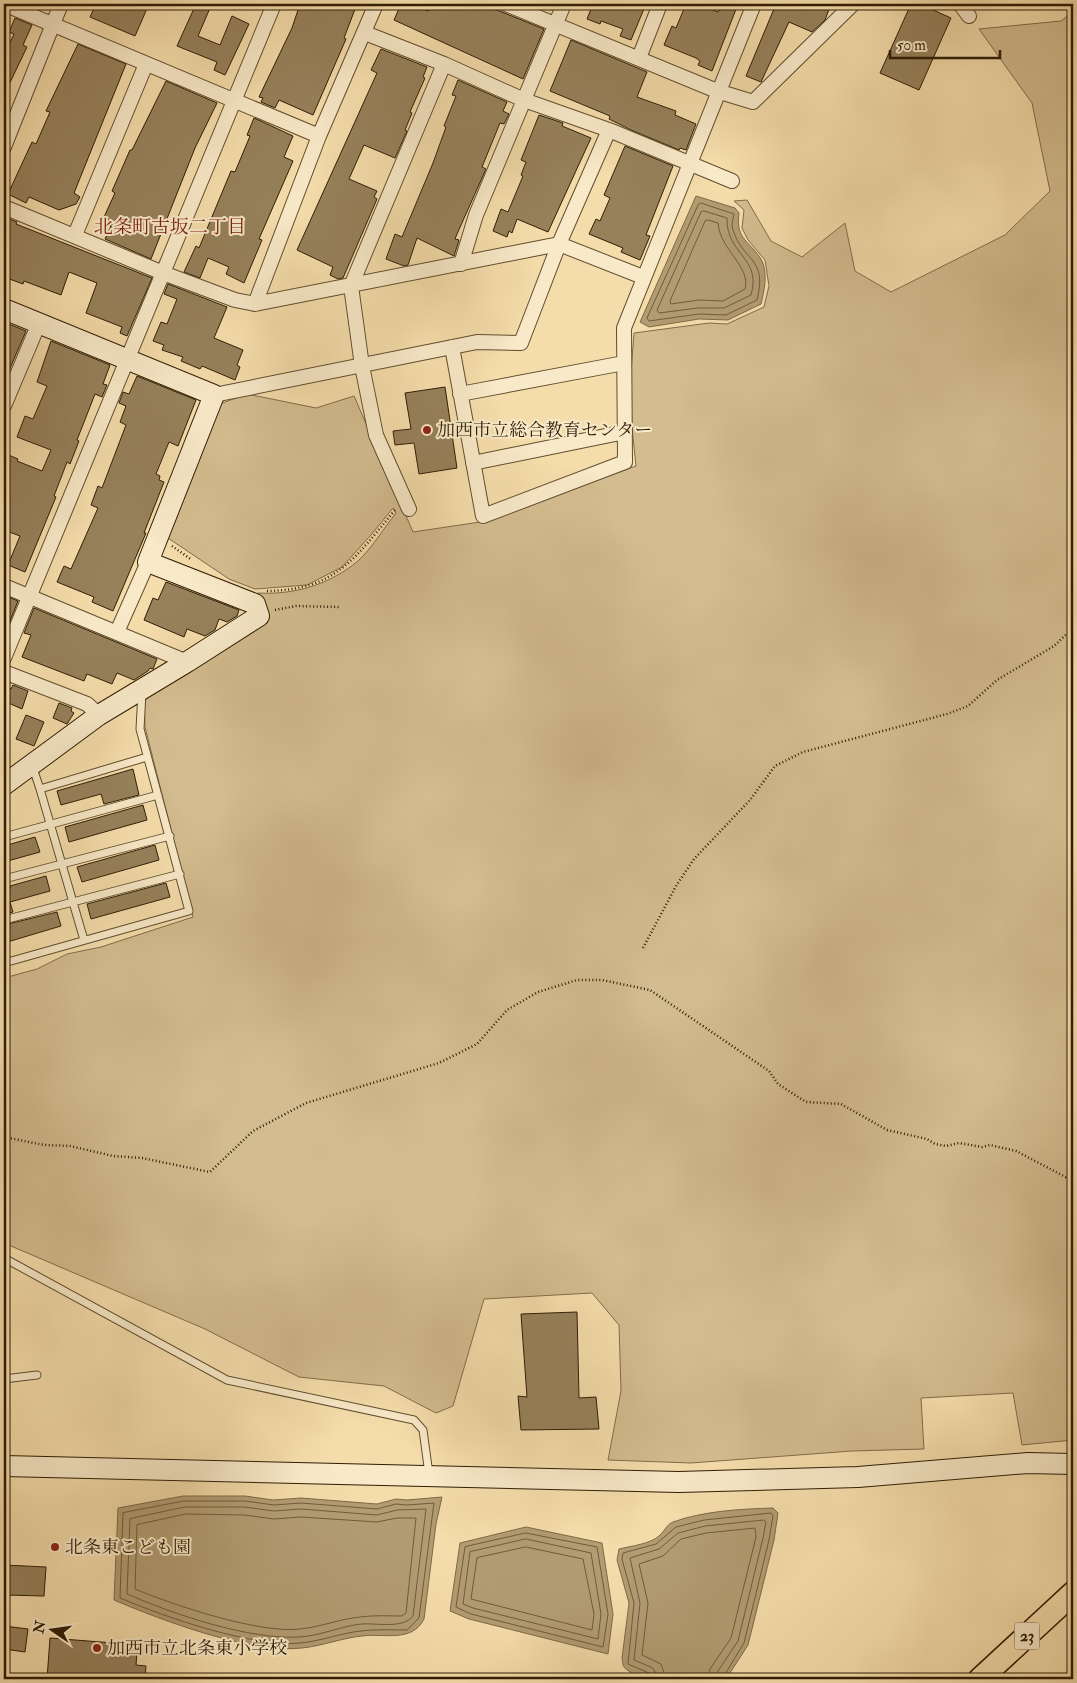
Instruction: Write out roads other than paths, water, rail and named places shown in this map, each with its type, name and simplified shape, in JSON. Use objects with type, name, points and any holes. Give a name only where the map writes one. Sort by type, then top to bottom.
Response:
[{"type":"main road","name":"23","points":[[980,1679],[1073,1593]]},
{"type":"street","points":[[4,4],[320,136]]},
{"type":"street","points":[[4,147],[61,4]]},
{"type":"street","points":[[4,658],[7,641],[30,598],[274,4]]},
{"type":"street","points":[[255,304],[320,136],[376,4]]},
{"type":"street","points":[[506,4],[717,91],[753,102],[853,4]]},
{"type":"street","points":[[462,264],[476,215],[564,4]]},
{"type":"street","points":[[638,58],[660,4]]},
{"type":"street","points":[[452,347],[484,516],[625,462],[624,328],[717,91],[754,4]]},
{"type":"street","points":[[960,4],[969,16]]},
{"type":"street","points":[[365,33],[444,64],[524,100],[609,130],[732,181]]},
{"type":"street","points":[[75,235],[146,64]]},
{"type":"street","points":[[404,508],[376,435],[362,366],[351,286],[444,64]]},
{"type":"street","points":[[4,309],[214,395],[477,342],[521,343],[559,244],[609,130]]},
{"type":"street","points":[[4,207],[164,273],[234,300],[255,304],[559,244],[643,277]]},
{"type":"street","points":[[4,406],[39,323]]},
{"type":"street","points":[[460,394],[624,363]]},
{"type":"street","points":[[117,632],[148,562],[214,395]]},
{"type":"street","points":[[473,463],[625,432]]},
{"type":"street","points":[[4,785],[99,715],[259,616],[255,604],[148,562]]},
{"type":"street","points":[[4,586],[187,662]]},
{"type":"street","points":[[4,672],[86,704],[99,715]]},
{"type":"street","points":[[4,1466],[122,1467],[429,1477],[679,1482],[858,1477],[1028,1463],[1073,1464]]},
{"type":"lane","points":[[4,963],[190,911],[140,729],[142,689]]},
{"type":"lane","points":[[40,789],[147,757]]},
{"type":"lane","points":[[27,768],[34,774],[40,789],[84,940]]},
{"type":"lane","points":[[4,837],[158,795]]},
{"type":"lane","points":[[4,879],[170,836]]},
{"type":"lane","points":[[4,920],[180,874]]},
{"type":"lane","points":[[4,1258],[227,1380],[414,1420],[423,1430],[429,1477]]},
{"type":"lane","points":[[4,1379],[37,1376]]},
{"type":"water","points":[[696,196],[735,208],[739,213],[739,230],[745,240],[758,254],[764,266],[765,282],[761,304],[728,320],[699,319],[649,327],[640,322]]},
{"type":"water","points":[[183,1496],[245,1496],[273,1500],[301,1498],[377,1504],[396,1499],[442,1497],[436,1524],[424,1619],[419,1626],[405,1634],[370,1635],[347,1638],[310,1647],[281,1648],[258,1646],[207,1634],[156,1617],[114,1600],[118,1508]]},
{"type":"water","points":[[773,1508],[778,1513],[774,1540],[748,1645],[726,1679],[688,1680],[658,1678],[633,1673],[625,1668],[622,1658],[629,1603],[617,1560],[619,1549],[651,1541],[659,1536],[671,1523],[685,1518],[722,1511]]},
{"type":"water","points":[[526,1527],[602,1543],[613,1614],[608,1654],[469,1619],[450,1611],[460,1543]]},
{"type":"place","name":"加西市立総合教育センター","points":[[427,430]]},
{"type":"place","name":"北条東こども園","points":[[55,1547]]},
{"type":"place","name":"加西市立北条東小学校","points":[[97,1648]]},
{"type":"district","name":"北条町古坂二丁目","points":[[170,227]]}]
